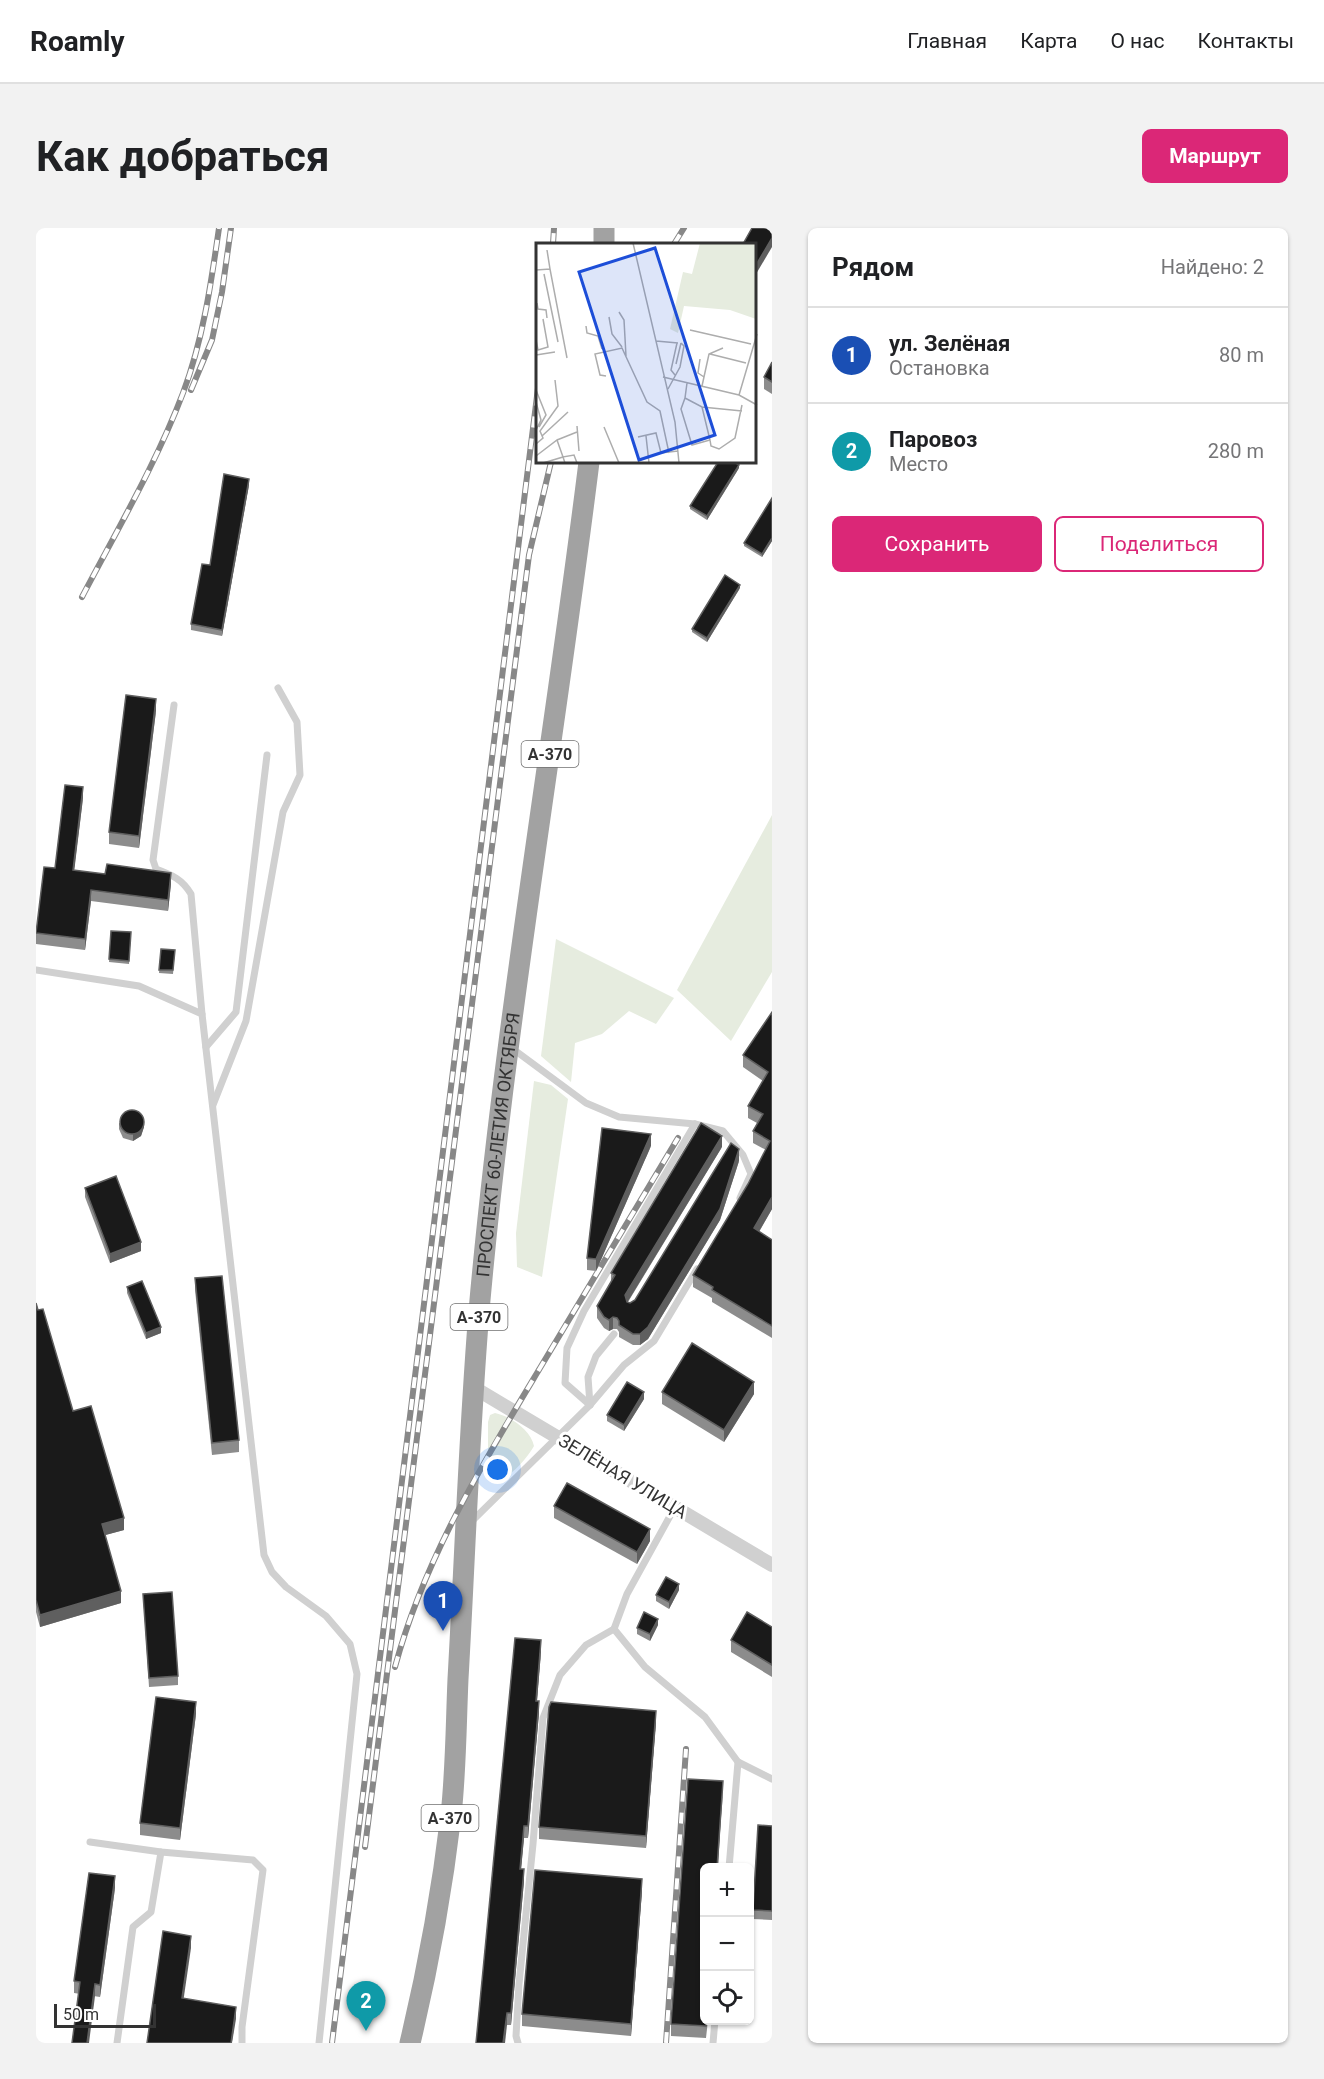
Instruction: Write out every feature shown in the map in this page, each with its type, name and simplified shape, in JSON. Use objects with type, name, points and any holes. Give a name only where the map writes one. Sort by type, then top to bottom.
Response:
[{"type":"highway","name":"ПРОСПЕКТ 60-ЛЕТИЯ ОКТЯБРЯ","points":[[410,2043],[424,1983],[451,1812],[473,1387],[492,1178],[508,1046],[570,614],[589,464]]},
{"type":"street","name":"ЗЕЛЁНАЯ УЛИЦА","points":[[473,1387],[772,1565]]},
{"type":"lane","points":[[213,1107],[246,1021],[283,812],[300,775],[297,722],[278,688]]},
{"type":"lane","points":[[174,705],[153,860],[156,869],[184,882],[191,894],[202,1014],[264,1555],[272,1572],[286,1587],[326,1617],[350,1644],[357,1674],[319,2043]]},
{"type":"lane","points":[[206,1047],[236,1012],[267,755]]},
{"type":"lane","points":[[36,970],[139,986],[202,1014]]},
{"type":"lane","points":[[508,1046],[586,1103],[611,1114],[620,1117],[695,1124],[723,1131],[743,1155],[751,1174],[737,1203]]},
{"type":"lane","points":[[590,1406],[565,1383],[567,1348],[584,1311],[695,1124]]},
{"type":"lane","points":[[727,1152],[732,1142]]},
{"type":"lane","points":[[467,1526],[590,1406],[624,1365],[654,1341],[701,1262]]},
{"type":"lane","points":[[590,1406],[588,1377],[596,1356],[614,1334]]},
{"type":"lane","points":[[519,2043],[516,2036],[519,1984],[543,1718],[560,1675],[586,1645],[614,1629],[627,1594],[675,1507]]},
{"type":"lane","points":[[614,1629],[645,1667],[705,1717],[738,1762],[772,1779]]},
{"type":"lane","points":[[729,1863],[738,1762]]},
{"type":"lane","points":[[90,1842],[161,1852],[254,1860],[263,1870],[242,2027],[242,2043]]},
{"type":"lane","points":[[117,2043],[134,1927],[151,1912],[161,1852]]},
{"type":"lane","points":[[713,2043],[715,2025]]},
{"type":"shaded area","points":[[772,815],[772,972],[731,1041],[677,990]]},
{"type":"shaded area","points":[[556,939],[674,998],[656,1024],[629,1011],[602,1034],[575,1043],[571,1082],[541,1056]]},
{"type":"shaded area","points":[[534,1081],[551,1085],[568,1099],[542,1277],[517,1267],[516,1233]]},
{"type":"shaded area","points":[[495,1413],[507,1417],[524,1429],[534,1446],[515,1470],[501,1478],[495,1477],[488,1471],[488,1422],[490,1415]]},
{"type":"building","points":[[752,228],[772,228],[772,238],[757,263],[757,243],[744,243]]},
{"type":"building","points":[[772,362],[772,382],[764,377]]},
{"type":"building","points":[[717,464],[739,465],[707,516],[690,506]]},
{"type":"building","points":[[224,474],[249,479],[222,630],[191,624],[202,564],[210,565]]},
{"type":"building","points":[[772,498],[772,538],[762,554],[744,543]]},
{"type":"building","points":[[725,575],[740,585],[707,638],[692,629]]},
{"type":"building","points":[[126,695],[156,699],[139,836],[109,832]]},
{"type":"building","points":[[65,785],[83,787],[73,870],[105,874],[107,864],[171,873],[168,900],[91,890],[85,939],[36,933],[44,867],[55,868]]},
{"type":"building","points":[[111,931],[131,932],[129,961],[109,959]]},
{"type":"building","points":[[161,949],[175,950],[173,970],[159,970]]},
{"type":"building","points":[[772,1012],[772,1197],[754,1228],[772,1240],[772,1326],[712,1290],[713,1287],[693,1275],[748,1184],[770,1141],[753,1131],[763,1114],[748,1106],[768,1072],[743,1055]]},
{"type":"building","points":[[132,1110],[137,1111],[143,1117],[143,1127],[137,1133],[132,1134],[127,1133],[121,1127],[120,1122],[121,1117],[127,1111]]},
{"type":"building","points":[[701,1123],[722,1136],[625,1295],[627,1302],[635,1300],[731,1143],[739,1149],[720,1209],[648,1327],[640,1334],[633,1334],[619,1325],[617,1318],[613,1317],[609,1320],[604,1317],[597,1306],[615,1275],[611,1273]]},
{"type":"building","points":[[602,1128],[651,1134],[596,1259],[587,1258]]},
{"type":"building","points":[[116,1176],[141,1242],[110,1254],[85,1188]]},
{"type":"building","points":[[222,1276],[239,1440],[212,1443],[195,1278]]},
{"type":"building","points":[[142,1281],[161,1327],[146,1333],[127,1287]]},
{"type":"building","points":[[36,1303],[38,1310],[43,1309],[73,1411],[91,1406],[124,1518],[102,1524],[121,1591],[40,1615],[36,1600]]},
{"type":"building","points":[[692,1343],[754,1382],[724,1430],[662,1392]]},
{"type":"building","points":[[627,1382],[644,1392],[624,1425],[607,1415]]},
{"type":"building","points":[[567,1483],[650,1529],[637,1552],[554,1506]]},
{"type":"building","points":[[666,1577],[679,1584],[669,1602],[656,1595]]},
{"type":"building","points":[[172,1592],[178,1676],[149,1678],[143,1594]]},
{"type":"building","points":[[644,1612],[658,1619],[650,1634],[637,1628]]},
{"type":"building","points":[[747,1612],[772,1627],[772,1665],[731,1640]]},
{"type":"building","points":[[515,1638],[541,1640],[536,1701],[539,1701],[528,1826],[524,1826],[520,1869],[524,1869],[511,2013],[507,2013],[503,2043],[476,2043]]},
{"type":"building","points":[[156,1697],[196,1702],[180,1828],[140,1823]]},
{"type":"building","points":[[551,1702],[656,1711],[646,1836],[539,1827]]},
{"type":"building","points":[[688,1779],[723,1781],[717,1863],[700,1863],[700,2025],[706,2026],[671,2024]]},
{"type":"building","points":[[758,1825],[772,1826],[772,1911],[754,1910]]},
{"type":"building","points":[[535,1870],[642,1879],[631,2024],[522,2014]]},
{"type":"building","points":[[89,1873],[115,1876],[100,1985],[95,1984],[87,2043],[72,2043],[80,1982],[74,1981]]},
{"type":"building","points":[[163,1931],[191,1936],[182,1998],[236,2007],[231,2043],[147,2043]]},
{"type":"railway","points":[[82,597],[148,471],[183,393],[201,332],[219,228]]},
{"type":"railway","points":[[191,390],[212,340],[222,292],[231,228]]},
{"type":"railway","points":[[553,243],[554,228]]},
{"type":"railway","points":[[675,243],[684,228]]},
{"type":"railway","points":[[332,2043],[536,404]]},
{"type":"railway","points":[[365,1847],[529,555],[551,464]]},
{"type":"railway","points":[[395,1667],[422,1588],[457,1513],[497,1440],[678,1138]]},
{"type":"railway","points":[[666,2043],[686,1749]]},
{"type":"place","name":"ул. Зелёная","points":[[443,1631]]},
{"type":"place","name":"Паровоз","points":[[366,2031]]}]
